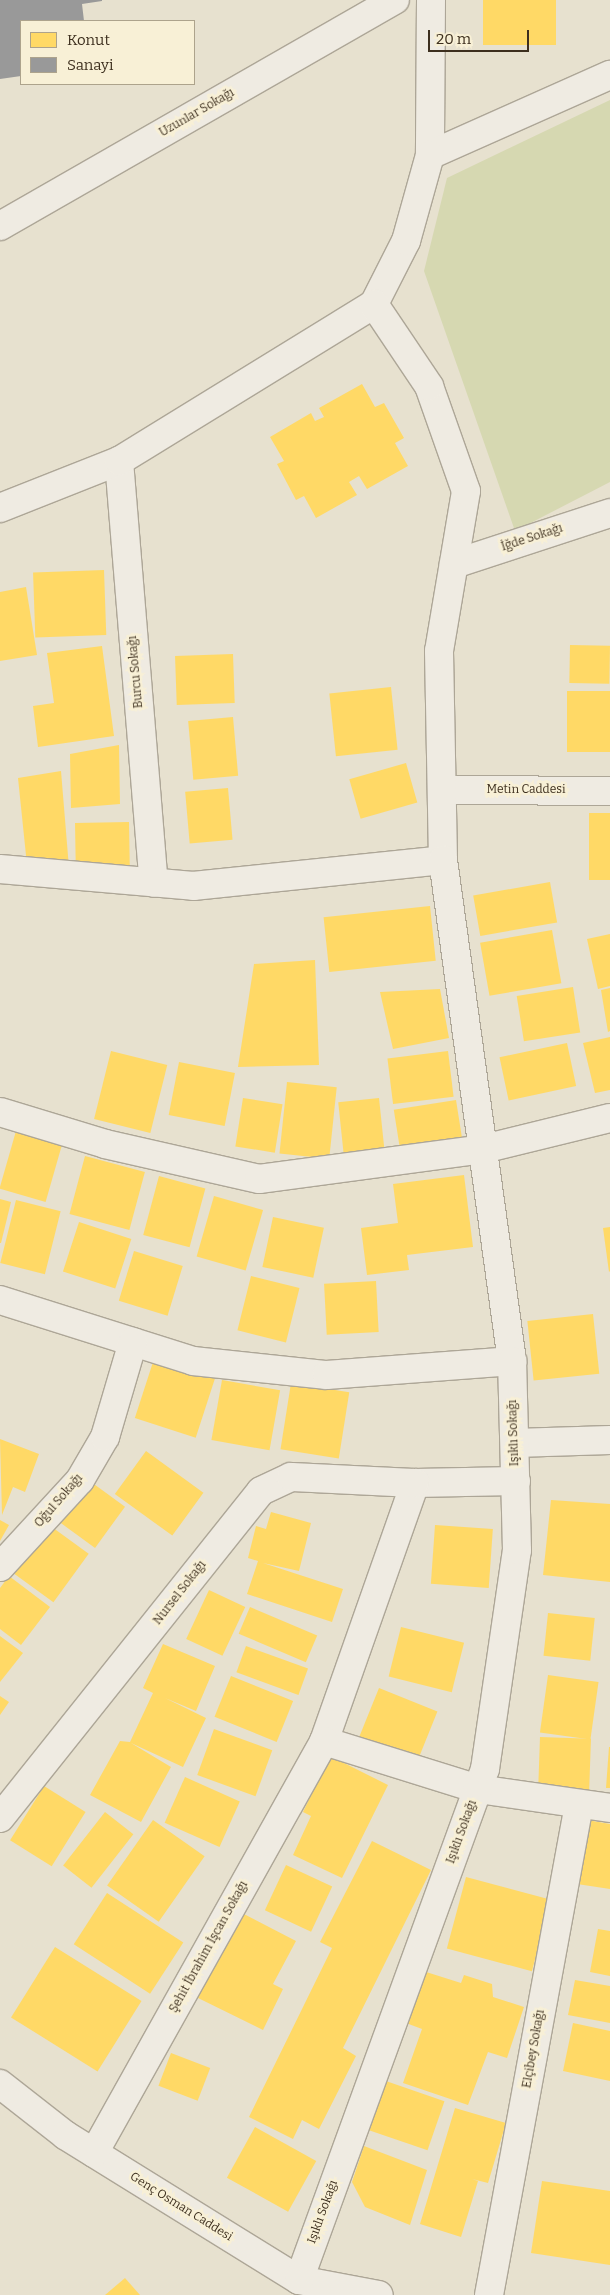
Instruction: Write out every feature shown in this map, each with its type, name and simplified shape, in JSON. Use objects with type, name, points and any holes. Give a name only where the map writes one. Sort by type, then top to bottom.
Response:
[{"type":"street","name":"Uzunlar Sokağı","points":[[0,226],[394,0]]},
{"type":"street","points":[[0,508],[119,461],[374,304],[406,242],[430,155],[431,0]]},
{"type":"street","points":[[430,155],[610,75]]},
{"type":"street","name":"Işıklı Sokağı","points":[[298,2280],[485,1769],[517,1550],[512,1361],[442,860],[439,650],[466,491],[429,386],[374,304]]},
{"type":"street","name":"Burcu Sokağı","points":[[119,461],[154,883]]},
{"type":"street","name":"İğde Sokağı","points":[[454,564],[610,512]]},
{"type":"street","name":"Metin Caddesi","points":[[442,790],[610,791]]},
{"type":"street","points":[[0,869],[193,886],[442,860]]},
{"type":"street","points":[[0,1112],[105,1144],[258,1179],[483,1149],[610,1118]]},
{"type":"street","points":[[0,1300],[193,1361],[327,1375],[512,1361]]},
{"type":"street","name":"Oğul Sokağı","points":[[0,1567],[80,1480],[105,1437],[133,1342]]},
{"type":"street","points":[[514,1443],[610,1440]]},
{"type":"street","name":"Nursel Sokağı","points":[[0,1818],[261,1491],[291,1477],[415,1482],[516,1481]]},
{"type":"street","name":"Şehit İbrahim İşcan Sokağı","points":[[94,2153],[324,1742],[415,1482]]},
{"type":"street","points":[[324,1742],[478,1789],[610,1808]]},
{"type":"street","name":"Elçibey Sokağı","points":[[489,2295],[579,1804]]},
{"type":"street","name":"Genç Osman Caddesi","points":[[0,2084],[65,2135],[298,2280],[379,2295]]},
{"type":"green space","points":[[610,100],[610,482],[515,531],[424,271],[447,178]]},
{"type":"building: Konut","points":[[483,0],[556,0],[556,45],[483,45]]},
{"type":"building: Konut","points":[[362,384],[375,407],[384,403],[404,438],[395,443],[408,466],[367,489],[359,476],[349,482],[357,495],[316,518],[304,496],[296,500],[277,464],[284,461],[270,437],[311,413],[315,421],[324,417],[319,408]]},
{"type":"building: Konut","points":[[104,570],[106,635],[35,637],[33,572]]},
{"type":"building: Konut","points":[[26,587],[37,655],[0,661],[0,592]]},
{"type":"building: Konut","points":[[570,645],[610,646],[609,684],[569,683]]},
{"type":"building: Konut","points":[[102,646],[114,736],[38,747],[33,706],[54,703],[47,653]]},
{"type":"building: Konut","points":[[233,654],[235,703],[177,705],[175,656]]},
{"type":"building: Konut","points":[[391,687],[398,750],[336,756],[329,693]]},
{"type":"building: Konut","points":[[567,691],[610,691],[610,752],[567,752]]},
{"type":"building: Konut","points":[[233,717],[238,776],[193,780],[188,721]]},
{"type":"building: Konut","points":[[119,745],[120,804],[71,808],[70,754]]},
{"type":"building: Konut","points":[[406,763],[417,802],[361,819],[349,779]]},
{"type":"building: Konut","points":[[61,771],[69,868],[27,865],[18,778]]},
{"type":"building: Konut","points":[[228,788],[233,840],[190,844],[185,792]]},
{"type":"building: Konut","points":[[589,813],[610,813],[610,880],[589,880]]},
{"type":"building: Konut","points":[[129,822],[130,870],[76,871],[75,823]]},
{"type":"building: Konut","points":[[550,882],[557,922],[480,936],[473,896]]},
{"type":"building: Konut","points":[[430,906],[436,961],[329,972],[324,917]]},
{"type":"building: Konut","points":[[552,930],[561,983],[489,996],[480,943]]},
{"type":"building: Konut","points":[[610,934],[610,986],[598,989],[587,939]]},
{"type":"building: Konut","points":[[315,960],[319,1065],[238,1067],[254,964]]},
{"type":"building: Konut","points":[[573,987],[580,1032],[524,1041],[517,996]]},
{"type":"building: Konut","points":[[610,988],[610,1031],[608,1032],[601,990]]},
{"type":"building: Konut","points":[[440,989],[449,1038],[393,1049],[380,992]]},
{"type":"building: Konut","points":[[610,1037],[610,1090],[595,1093],[583,1043]]},
{"type":"building: Konut","points":[[567,1043],[576,1086],[509,1100],[500,1057]]},
{"type":"building: Konut","points":[[111,1051],[167,1065],[150,1133],[94,1119]]},
{"type":"building: Konut","points":[[448,1051],[454,1097],[393,1104],[387,1058]]},
{"type":"building: Konut","points":[[179,1062],[235,1073],[225,1126],[169,1115]]},
{"type":"building: Konut","points":[[287,1082],[337,1087],[329,1159],[279,1154]]},
{"type":"building: Konut","points":[[243,1098],[283,1104],[275,1153],[235,1146]]},
{"type":"building: Konut","points":[[379,1098],[385,1155],[344,1159],[338,1102]]},
{"type":"building: Konut","points":[[456,1100],[463,1143],[401,1153],[394,1110]]},
{"type":"building: Konut","points":[[16,1131],[62,1144],[46,1202],[0,1189]]},
{"type":"building: Konut","points":[[85,1156],[145,1172],[129,1230],[69,1214]]},
{"type":"building: Konut","points":[[464,1175],[473,1247],[407,1255],[409,1270],[367,1275],[361,1228],[398,1223],[393,1184]]},
{"type":"building: Konut","points":[[159,1176],[205,1188],[190,1247],[143,1235]]},
{"type":"building: Konut","points":[[214,1196],[263,1210],[246,1271],[197,1257]]},
{"type":"building: Konut","points":[[0,1199],[11,1202],[1,1243],[0,1243]]},
{"type":"building: Konut","points":[[16,1200],[61,1211],[45,1274],[0,1263]]},
{"type":"building: Konut","points":[[273,1217],[324,1228],[313,1278],[262,1267]]},
{"type":"building: Konut","points":[[79,1222],[131,1239],[115,1288],[63,1271]]},
{"type":"building: Konut","points":[[610,1227],[610,1271],[609,1272],[603,1228]]},
{"type":"building: Konut","points":[[134,1251],[183,1266],[168,1316],[119,1301]]},
{"type":"building: Konut","points":[[251,1276],[300,1288],[286,1342],[237,1330]]},
{"type":"building: Konut","points":[[376,1281],[379,1332],[327,1335],[324,1284]]},
{"type":"building: Konut","points":[[593,1314],[599,1374],[534,1381],[527,1321]]},
{"type":"building: Konut","points":[[154,1359],[215,1379],[196,1438],[135,1418]]},
{"type":"building: Konut","points":[[222,1380],[280,1390],[270,1450],[211,1440]]},
{"type":"building: Konut","points":[[291,1383],[349,1392],[339,1458],[281,1449]]},
{"type":"building: Konut","points":[[0,1439],[39,1454],[25,1492],[13,1487],[2,1515]]},
{"type":"building: Konut","points":[[146,1451],[203,1493],[172,1536],[115,1494]]},
{"type":"building: Konut","points":[[87,1479],[125,1507],[95,1548],[57,1520]]},
{"type":"building: Konut","points":[[551,1500],[610,1504],[610,1582],[543,1575]]},
{"type":"building: Konut","points":[[271,1512],[311,1523],[299,1571],[263,1563],[343,1589],[332,1622],[247,1594],[258,1561],[248,1558],[256,1526],[266,1529]]},
{"type":"building: Konut","points":[[0,1520],[9,1525],[0,1541]]},
{"type":"building: Konut","points":[[45,1522],[89,1554],[53,1602],[10,1571]]},
{"type":"building: Konut","points":[[435,1525],[493,1529],[489,1588],[431,1584]]},
{"type":"building: Konut","points":[[9,1576],[50,1607],[21,1645],[0,1629],[0,1588]]},
{"type":"building: Konut","points":[[209,1590],[245,1607],[222,1656],[186,1639]]},
{"type":"building: Konut","points":[[250,1607],[317,1636],[306,1662],[239,1634]]},
{"type":"building: Konut","points":[[548,1613],[595,1618],[590,1661],[544,1656]]},
{"type":"building: Konut","points":[[401,1627],[464,1643],[452,1692],[389,1676]]},
{"type":"building: Konut","points":[[0,1636],[23,1653],[0,1682]]},
{"type":"building: Konut","points":[[163,1644],[215,1666],[196,1711],[165,1698],[206,1718],[183,1767],[131,1743],[171,1767],[141,1822],[90,1795],[120,1741],[130,1742],[153,1693],[143,1688]]},
{"type":"building: Konut","points":[[246,1646],[308,1669],[298,1695],[236,1672]]},
{"type":"building: Konut","points":[[548,1675],[599,1682],[590,1740],[540,1732]]},
{"type":"building: Konut","points":[[231,1676],[293,1701],[277,1742],[215,1717]]},
{"type":"building: Konut","points":[[379,1688],[437,1712],[415,1768],[356,1745]]},
{"type":"building: Konut","points":[[0,1696],[9,1702],[0,1715]]},
{"type":"building: Konut","points":[[214,1729],[272,1750],[256,1796],[197,1775]]},
{"type":"building: Konut","points":[[540,1737],[591,1739],[589,1792],[538,1790]]},
{"type":"building: Konut","points":[[609,1747],[610,1788],[606,1788]]},
{"type":"building: Konut","points":[[330,1756],[388,1785],[342,1878],[293,1855],[311,1816],[303,1812]]},
{"type":"building: Konut","points":[[185,1777],[240,1801],[219,1847],[165,1823]]},
{"type":"building: Konut","points":[[44,1786],[86,1812],[52,1866],[10,1840]]},
{"type":"building: Konut","points":[[105,1812],[133,1834],[92,1888],[63,1866]]},
{"type":"building: Konut","points":[[153,1820],[205,1856],[159,1922],[107,1886]]},
{"type":"building: Konut","points":[[587,1820],[610,1824],[610,1889],[577,1884]]},
{"type":"building: Konut","points":[[372,1841],[431,1870],[343,2048],[356,2056],[319,2129],[302,2120],[293,2139],[249,2117],[332,1948],[320,1942]]},
{"type":"building: Konut","points":[[286,1865],[332,1887],[311,1932],[265,1910]]},
{"type":"building: Konut","points":[[466,1877],[551,1900],[532,1971],[447,1948]]},
{"type":"building: Konut","points":[[107,1893],[183,1943],[150,1994],[74,1944]]},
{"type":"building: Konut","points":[[240,1912],[296,1941],[273,1984],[283,1989],[263,2030],[196,1997]]},
{"type":"building: Konut","points":[[598,1929],[610,1931],[610,1976],[590,1972]]},
{"type":"building: Konut","points":[[55,1947],[142,2001],[98,2071],[11,2017]]},
{"type":"building: Konut","points":[[423,1971],[461,1983],[464,1975],[492,1984],[493,1997],[524,2007],[507,2058],[488,2052],[468,2105],[403,2083],[422,2029],[406,2023]]},
{"type":"building: Konut","points":[[575,1980],[610,1986],[610,2023],[568,2015]]},
{"type":"building: Konut","points":[[573,2023],[610,2031],[610,2081],[563,2071]]},
{"type":"building: Konut","points":[[171,2053],[210,2068],[198,2101],[158,2086]]},
{"type":"building: Konut","points":[[383,2080],[444,2101],[428,2150],[366,2129]]},
{"type":"building: Konut","points":[[455,2108],[506,2123],[488,2183],[472,2179],[478,2181],[461,2237],[420,2224]]},
{"type":"building: Konut","points":[[255,2127],[316,2161],[288,2212],[227,2178]]},
{"type":"building: Konut","points":[[364,2146],[427,2170],[410,2225],[365,2207],[352,2182]]},
{"type":"building: Konut","points":[[542,2181],[610,2191],[610,2265],[531,2253]]},
{"type":"building: Konut","points":[[125,2278],[140,2295],[105,2295]]},
{"type":"building: Sanayi","points":[[0,0],[102,0],[82,4],[84,20],[20,20],[20,76],[0,79]]}]
